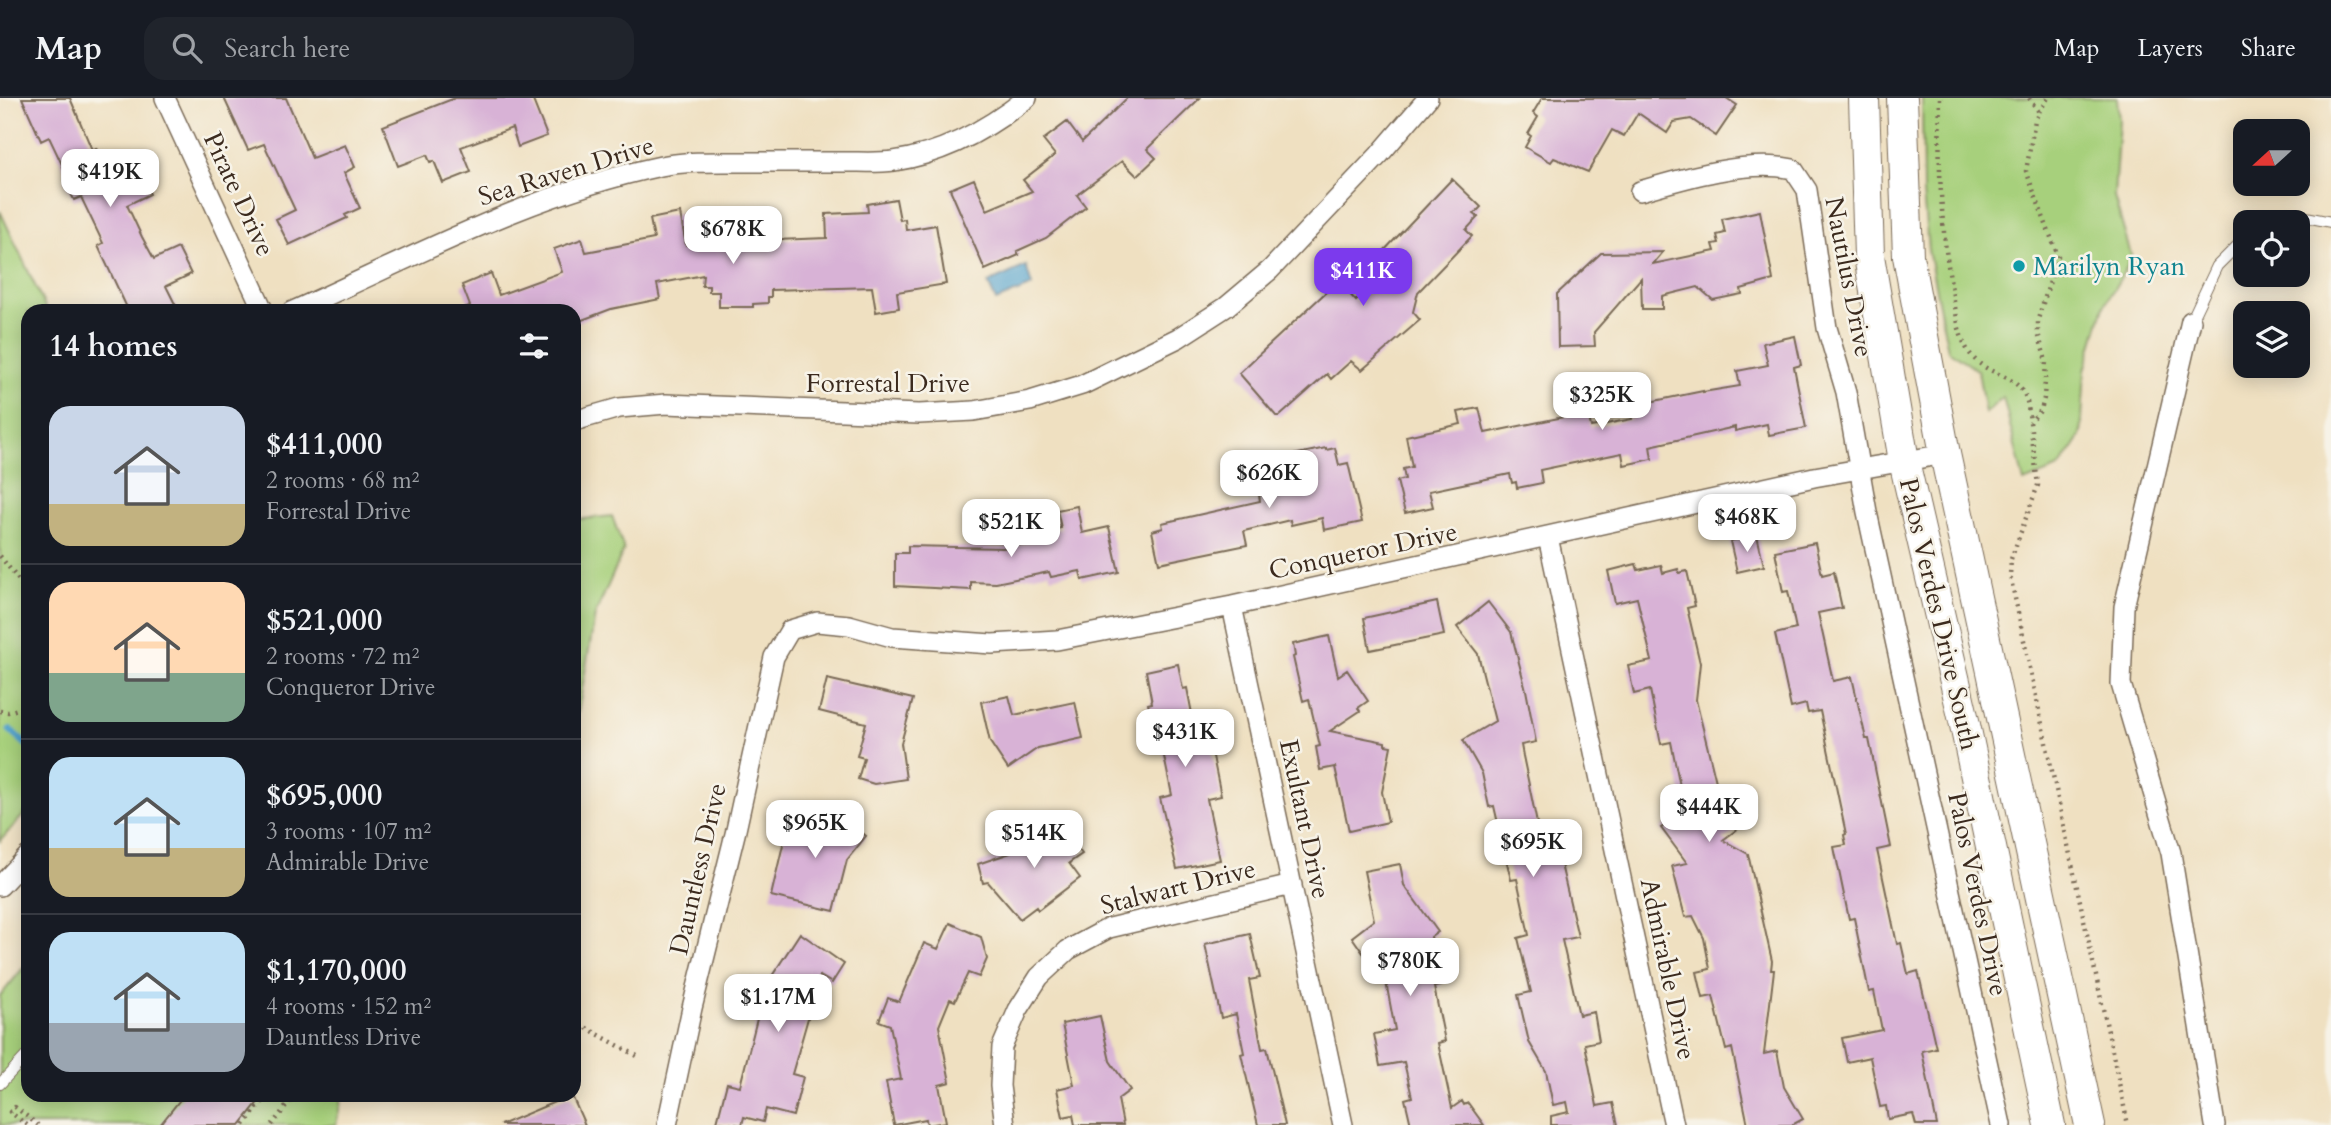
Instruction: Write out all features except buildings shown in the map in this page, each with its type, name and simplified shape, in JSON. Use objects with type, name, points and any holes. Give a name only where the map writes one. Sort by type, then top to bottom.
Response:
[{"type":"main road","name":"Palos Verdes Drive South","points":[[1864,98],[1869,256],[1904,461],[1965,725],[2050,1125]]},
{"type":"main road","name":"Palos Verdes Drive South","points":[[1902,98],[1908,256],[1945,454],[2090,1125]]},
{"type":"street","name":"Pirate Drive","points":[[166,98],[260,304]]},
{"type":"street","name":"Sea Raven Drive","points":[[307,304],[434,244],[513,211],[615,177],[664,166],[712,162],[893,161],[932,152],[974,135],[1027,98]]},
{"type":"street","name":"Forrestal Drive","points":[[581,419],[619,408],[666,404],[919,414],[974,411],[1030,401],[1082,385],[1178,338],[1226,307],[1270,270],[1379,155],[1428,98]]},
{"type":"street","name":"Nautilus Drive","points":[[1640,191],[1693,176],[1773,165],[1793,169],[1807,190],[1827,328],[1846,392],[1858,469]]},
{"type":"street","points":[[2191,321],[2124,607],[2121,684],[2171,853],[2215,1125]]},
{"type":"street","name":"Conqueror Drive","points":[[790,630],[817,622],[849,625],[892,637],[992,644],[1057,640],[1233,606],[1814,477],[1945,454]]},
{"type":"street","name":"Palos Verdes Drive","points":[[1858,469],[2001,1125]]},
{"type":"street","name":"Admirable Drive","points":[[1548,537],[1674,1125]]},
{"type":"street","name":"Exultant Drive","points":[[1233,606],[1343,1125]]},
{"type":"street","name":"Dauntless Drive","points":[[667,1125],[774,657],[790,630]]},
{"type":"street","points":[[0,886],[21,864]]},
{"type":"street","name":"Stalwart Drive","points":[[1005,1125],[1000,1086],[1002,1047],[1018,1010],[1039,977],[1068,950],[1110,928],[1292,886]]},
{"type":"lane","points":[[2310,218],[2331,222]]},
{"type":"lane","points":[[2191,321],[2217,266],[2233,250]]},
{"type":"lane","points":[[0,1084],[21,1062]]},
{"type":"path","points":[[1940,98],[1940,196],[1949,280],[1959,331],[1972,357],[1985,368],[2020,385],[2026,395],[2038,485],[2011,559],[2010,575],[2128,1125]]},
{"type":"path","points":[[2029,98],[2039,112]]},
{"type":"path","points":[[2030,422],[2041,410],[2044,398],[2046,361],[2038,333],[2038,319],[2058,256],[2026,171],[2035,120],[2048,98]]},
{"type":"path","points":[[0,556],[21,583]]},
{"type":"path","points":[[0,711],[21,708]]},
{"type":"path","points":[[581,1025],[639,1057]]},
{"type":"path","points":[[244,1125],[262,1102]]},
{"type":"path","points":[[271,1125],[289,1102]]},
{"type":"path","points":[[26,1125],[10,1112],[15,1107],[38,1125]]},
{"type":"green space","points":[[1922,98],[2117,98],[2119,120],[2114,197],[2132,258],[2104,306],[2085,370],[2081,436],[2059,468],[2024,482],[2003,397],[1985,413],[1978,371],[1948,350],[1928,250],[1923,193]]},
{"type":"green space","points":[[0,211],[44,304],[21,304],[21,818],[0,841]]},
{"type":"green space","points":[[612,516],[624,549],[595,615],[581,695],[581,519]]},
{"type":"green space","points":[[21,970],[21,1102],[341,1102],[336,1125],[0,1125],[0,996]]},
{"type":"water","points":[[1026,266],[1032,286],[996,301],[988,283]]},
{"type":"waterway","points":[[10,730],[21,740]]},
{"type":"place","name":"Marilyn Ryan","points":[[2019,266]]}]
